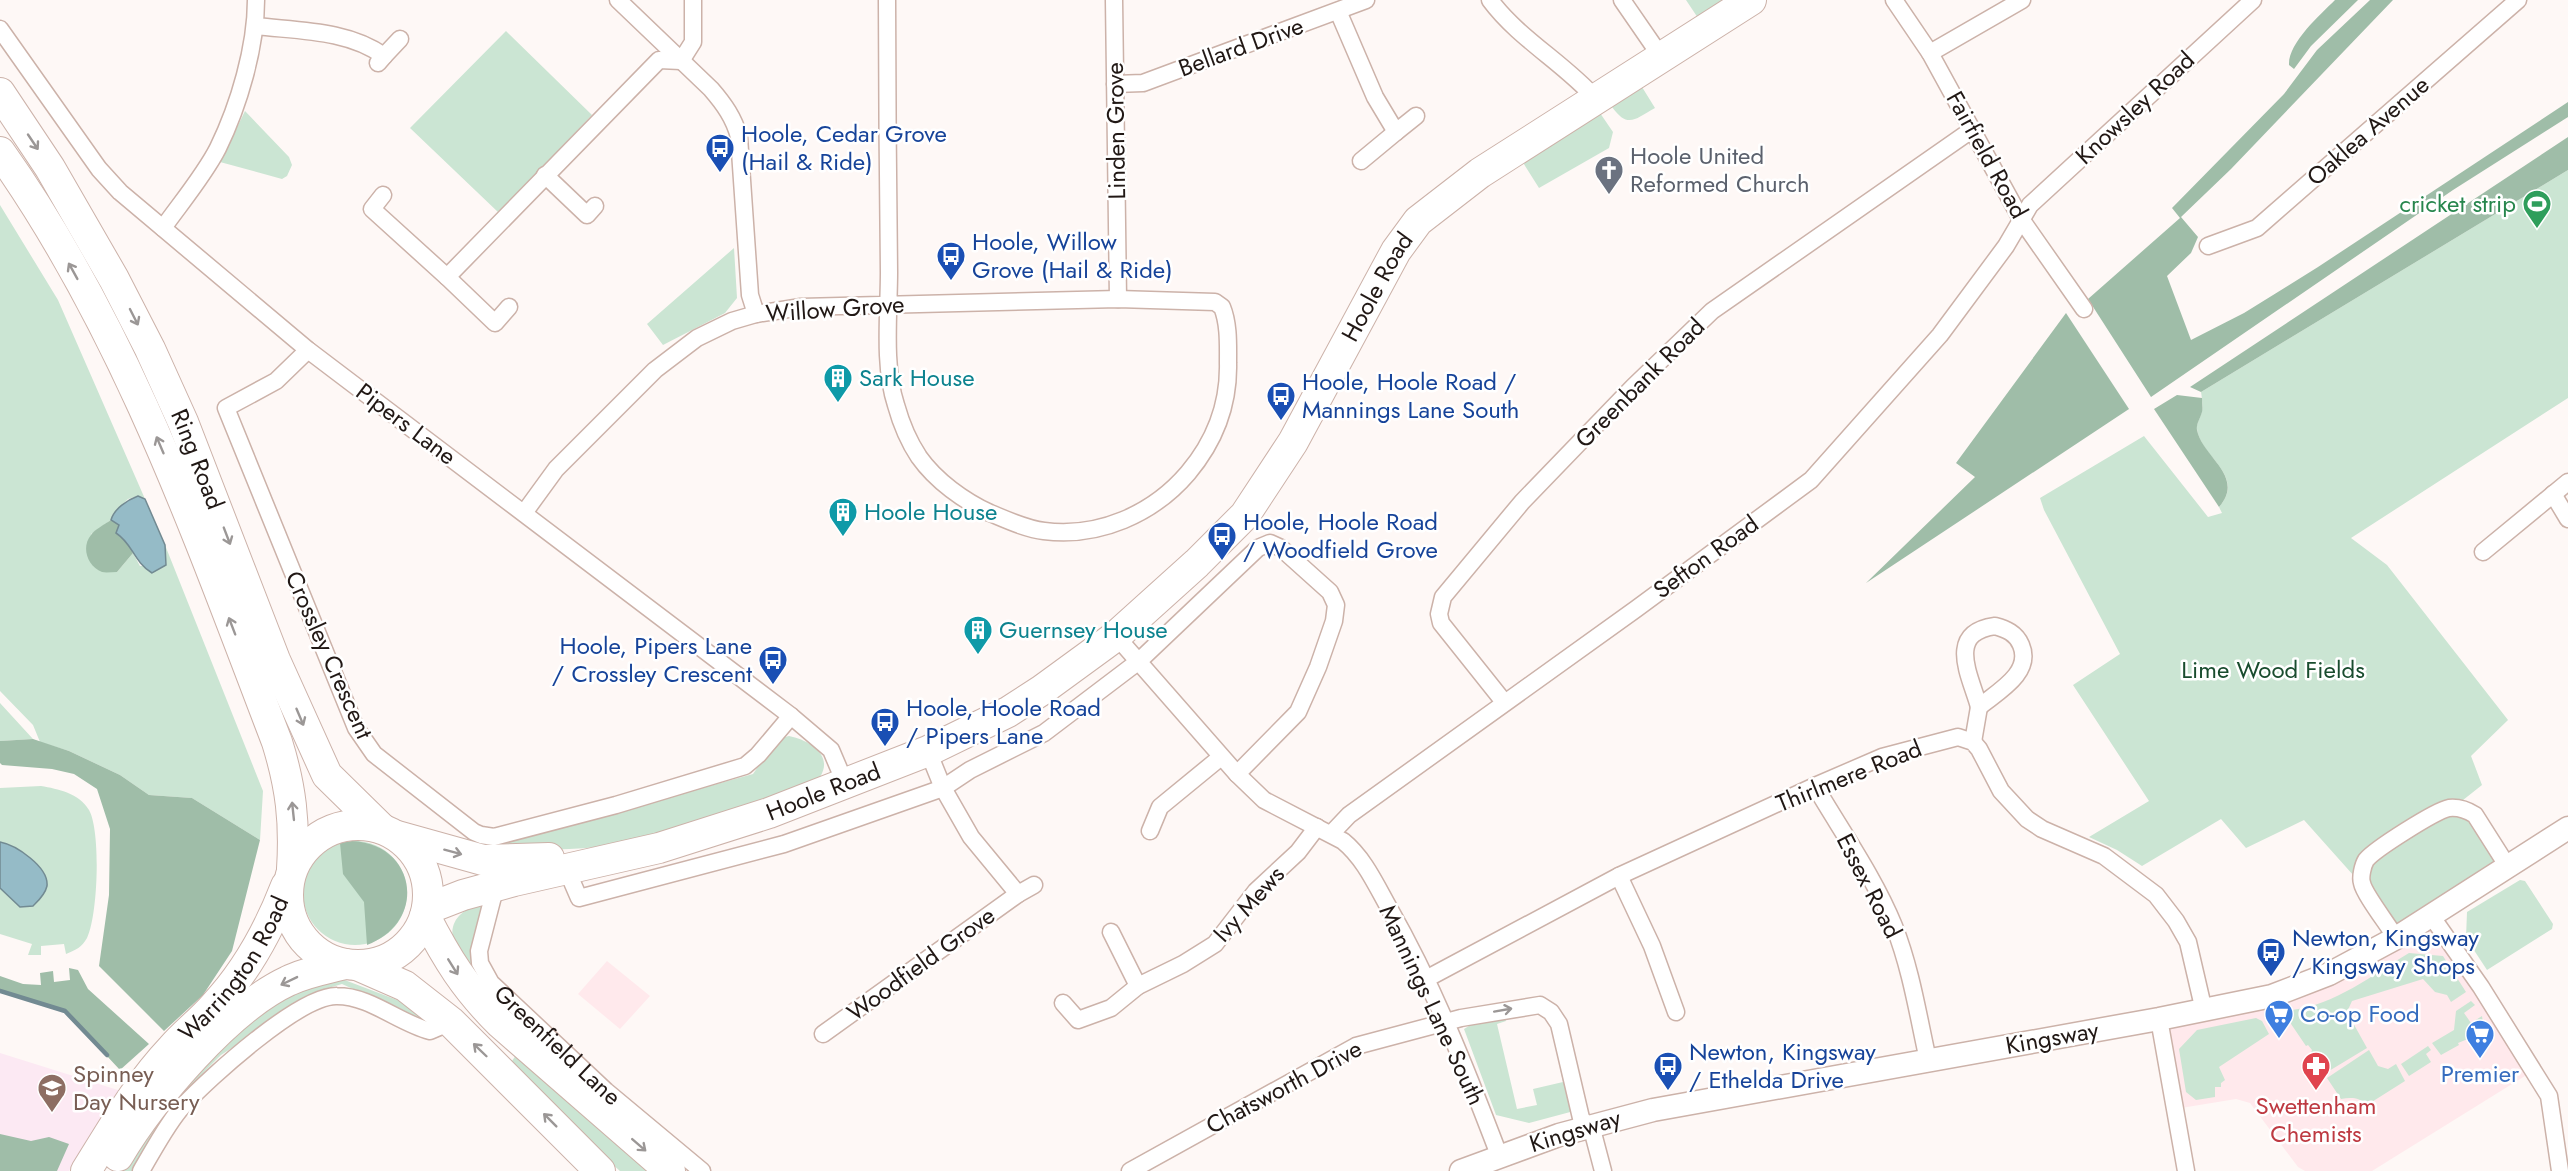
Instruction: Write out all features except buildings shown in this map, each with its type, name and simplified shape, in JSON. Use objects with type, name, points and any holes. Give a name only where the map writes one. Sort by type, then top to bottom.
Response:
[{"type":"highway","name":"Hoole Road","points":[[426,912],[496,885],[659,848],[769,813],[928,751],[1008,712],[1116,636],[1197,563],[1245,514],[1293,442],[1396,251],[1418,221],[1480,173],[1751,0]]},
{"type":"highway","name":"Ring Road","points":[[0,93],[50,168],[114,279],[150,350],[183,422],[275,660],[327,775],[389,832]]},
{"type":"highway","name":"Ring Road","points":[[0,152],[49,227],[106,330],[143,403],[187,509],[277,742],[289,779],[294,832],[290,873]]},
{"type":"highway","points":[[351,965],[379,962],[399,952],[415,936],[426,912],[428,888],[423,868],[412,850],[389,832],[360,824],[338,827],[319,836],[303,850],[290,873],[287,900],[292,923],[305,942],[323,957],[405,986],[451,1022],[600,1171]]},
{"type":"highway","name":"Hoole Road","points":[[389,832],[483,860],[521,860],[659,848]]},
{"type":"highway","name":"Warrington Road","points":[[86,1171],[129,1100],[171,1049],[237,980],[273,920],[290,873]]},
{"type":"highway","name":"Greenfield Lane","points":[[426,912],[450,963],[478,1002],[670,1171]]},
{"type":"highway","name":"Warrington Road","points":[[109,1171],[132,1133],[170,1084],[220,1031],[260,998],[286,981],[308,973],[351,965]]},
{"type":"street","points":[[163,228],[218,148],[242,86],[256,26],[256,0]]},
{"type":"street","points":[[618,0],[711,88],[736,124],[739,137],[750,295],[756,314]]},
{"type":"street","points":[[681,61],[693,42],[693,0]]},
{"type":"street","points":[[886,0],[889,305]]},
{"type":"street","name":"Linden Grove","points":[[1114,0],[1118,298]]},
{"type":"street","name":"Bellard Drive","points":[[1115,84],[1143,83],[1366,0]]},
{"type":"street","points":[[1490,0],[1514,26],[1575,76],[1596,99]]},
{"type":"street","points":[[1622,0],[1662,58]]},
{"type":"street","name":"Fairfield Road","points":[[1894,0],[1930,53],[2021,219],[2084,309]]},
{"type":"street","points":[[1930,53],[2022,0]]},
{"type":"street","name":"Knowsley Road","points":[[2021,219],[2030,205],[2253,0]]},
{"type":"street","name":"Oaklea Avenue","points":[[2208,246],[2258,228],[2518,0]]},
{"type":"street","points":[[1338,11],[1375,97],[1396,132]]},
{"type":"street","points":[[256,26],[316,32],[356,40],[367,44],[381,59],[400,39]]},
{"type":"street","name":"Pipers Lane","points":[[0,29],[99,169],[120,192],[308,350],[831,750],[845,783]]},
{"type":"street","points":[[447,277],[659,60],[681,61]]},
{"type":"street","points":[[1361,161],[1416,116]]},
{"type":"street","name":"Greenbank Road","points":[[1504,702],[1441,623],[1439,614],[1443,597],[1522,502],[1633,387],[1712,311],[1973,129]]},
{"type":"street","points":[[545,175],[587,215],[595,206]]},
{"type":"street","points":[[383,195],[372,209],[495,322],[509,307]]},
{"type":"street","name":"Sefton Road","points":[[1324,831],[1636,609],[1811,480],[1940,334],[2006,246],[2021,219]]},
{"type":"street","name":"Willow Grove","points":[[524,513],[556,469],[655,370],[697,338],[732,321],[756,314],[801,307],[1118,298],[1215,302],[1222,307],[1227,328],[1227,387],[1219,423],[1204,453],[1179,484],[1138,514],[1111,525],[1069,532],[1031,528],[984,510],[960,496],[921,459],[901,419],[892,391],[889,305]]},
{"type":"street","name":"Crossley Crescent","points":[[308,350],[276,381],[226,408],[360,735],[374,753],[474,832],[494,837],[616,805],[745,765],[758,755],[790,717]]},
{"type":"street","points":[[2483,552],[2568,482]]},
{"type":"street","points":[[2553,494],[2568,519]]},
{"type":"street","name":"Hoole Road","points":[[566,868],[579,898],[784,844],[943,788],[970,770],[1044,733],[1139,661],[1258,548],[1270,543],[1281,548],[1330,592],[1336,605],[1334,621],[1318,667],[1298,712],[1237,774]]},
{"type":"street","points":[[1979,707],[2012,680],[2019,672],[2023,662],[2024,652],[2020,642],[2005,628],[1986,627],[1977,631],[1966,645],[1965,664],[1979,707],[1973,742],[2001,791],[2027,819],[2042,829],[2104,856],[2156,895],[2188,942],[2204,1011]]},
{"type":"street","name":"Mannings Lane South","points":[[1116,636],[1221,757],[1264,800],[1324,831],[1352,849],[1369,873],[1400,928],[1446,1021],[1481,1165]]},
{"type":"street","name":"Thirlmere Road","points":[[1426,979],[1619,876],[1815,786],[1882,757],[1958,737],[1973,742]]},
{"type":"street","name":"Woodfield Grove","points":[[928,751],[943,788],[970,837],[1018,894]]},
{"type":"street","points":[[1150,831],[1160,807],[1221,757]]},
{"type":"street","name":"Essex Road","points":[[1815,786],[1880,897],[1894,926],[1906,962],[1928,1060]]},
{"type":"street","points":[[2396,938],[2362,885],[2363,869],[2368,859],[2417,825],[2447,809],[2461,808],[2471,812],[2508,867]]},
{"type":"street","name":"Kingsway","points":[[1481,1165],[1586,1126],[1678,1105],[2241,1004],[2298,987],[2329,974],[2432,917],[2568,828]]},
{"type":"street","name":"Ivy Mews","points":[[1063,1004],[1078,1020],[1111,1008],[1138,986],[1183,964],[1215,944],[1256,891],[1324,831]]},
{"type":"street","points":[[1619,876],[1652,946],[1676,1012]]},
{"type":"street","name":"Greenfield Lane","points":[[496,885],[479,951],[480,963],[491,983],[606,1091],[702,1171]]},
{"type":"street","name":"Woodfield Grove","points":[[823,1034],[1018,894],[1034,885]]},
{"type":"street","points":[[2432,917],[2481,987],[2549,1096],[2560,1171]]},
{"type":"street","points":[[1111,932],[1138,986]]},
{"type":"street","points":[[141,1171],[181,1107],[250,1043],[317,1000],[334,996],[357,999],[430,1031],[451,1022]]},
{"type":"street","name":"Chatsworth Drive","points":[[1130,1171],[1356,1046],[1446,1021],[1540,1005],[1554,1015],[1559,1024],[1581,1118],[1593,1133],[1603,1171]]},
{"type":"street","points":[[2159,1019],[2186,1171]]},
{"type":"shaded area","points":[[2432,917],[2533,1071],[2372,1171],[2305,1171],[2298,1167],[2250,1103],[2236,1099],[2175,1109],[2159,1019],[2241,1004]]},
{"type":"shaded area","points":[[607,961],[650,996],[620,1029],[578,994]]},
{"type":"shaded area","name":"Spinney Day Nursery","points":[[0,1053],[121,1091],[69,1171],[25,1171],[0,1163]]},
{"type":"green space","points":[[1686,0],[1740,0],[1700,21]]},
{"type":"green space","points":[[2335,0],[2358,0],[2311,46],[2294,69],[2289,65],[2290,57],[2299,39]]},
{"type":"green space","points":[[2370,0],[2393,0],[2231,169],[2181,217],[2198,237],[2191,253],[2167,276],[2191,340],[2244,313],[2318,267],[2568,102],[2568,117],[2453,190],[2151,397],[2088,299],[2180,218],[2172,208],[2284,94],[2317,50]]},
{"type":"green space","points":[[506,31],[592,115],[499,213],[410,128]]},
{"type":"green space","points":[[1642,87],[1655,108],[1632,120],[1623,118],[1612,107]]},
{"type":"green space","points":[[245,111],[289,157],[292,165],[287,176],[282,179],[220,162]]},
{"type":"green space","points":[[1600,113],[1613,132],[1609,148],[1539,188],[1522,161]]},
{"type":"green space","points":[[2568,137],[2568,170],[2201,392],[2190,387]]},
{"type":"green space","name":"Lime Wood Fields","points":[[2568,170],[2568,398],[2351,538],[2387,565],[2508,720],[2471,756],[2482,785],[2453,808],[2461,808],[2508,867],[2396,938],[2362,885],[2304,820],[2246,848],[2221,819],[2142,866],[2117,850],[2089,837],[2149,801],[2073,685],[2120,654],[2044,510],[2040,498],[2144,436],[2208,517],[2222,513],[2219,507],[2226,496],[2228,485],[2220,466],[2200,439],[2197,429],[2202,409],[2201,392]]},
{"type":"green space","points":[[0,205],[58,300],[145,499],[138,496],[128,499],[113,514],[111,520],[91,534],[117,572],[133,553],[140,566],[166,565],[165,545],[263,791],[260,840],[192,798],[149,795],[120,775],[69,751],[40,742],[33,725],[0,691]]},
{"type":"green space","points":[[734,248],[737,298],[725,313],[663,345],[647,324]]},
{"type":"green space","points":[[2066,313],[2129,409],[1866,583],[1975,477],[1956,463]]},
{"type":"green space","points":[[2177,395],[2202,398],[2202,410],[2197,430],[2200,440],[2225,476],[2228,486],[2226,496],[2219,507],[2154,409]]},
{"type":"green space","points":[[111,520],[119,525],[133,553],[117,572],[104,572],[89,561],[86,545],[97,529]]},
{"type":"green space","points":[[0,703],[33,739],[0,741]]},
{"type":"green space","points":[[789,736],[811,745],[822,755],[824,769],[820,777],[716,818],[652,838],[608,846],[541,850],[474,847],[478,842],[506,842],[753,774],[777,739]]},
{"type":"green space","points":[[33,739],[69,751],[120,775],[149,795],[192,798],[260,840],[232,951],[203,995],[164,1031],[99,966],[109,895],[110,829],[97,789],[74,774],[0,763],[0,741]]},
{"type":"green space","points":[[41,786],[61,790],[80,800],[89,810],[93,821],[97,874],[91,927],[83,944],[66,954],[64,944],[41,946],[41,955],[28,955],[32,944],[0,934],[0,788]]},
{"type":"green space","points":[[352,841],[374,845],[390,855],[401,869],[407,885],[406,903],[400,919],[387,934],[367,945],[364,902],[343,874],[340,843]]},
{"type":"green space","points":[[355,841],[375,845],[392,856],[403,873],[407,893],[403,913],[392,930],[375,941],[355,945],[335,941],[318,930],[307,913],[303,893],[307,873],[318,856],[335,845]]},
{"type":"green space","points":[[2520,880],[2525,881],[2553,924],[2552,929],[2487,970],[2466,938],[2467,912]]},
{"type":"green space","points":[[480,905],[482,909],[480,979],[454,943],[452,932],[453,926],[463,912]]},
{"type":"green space","points":[[2409,953],[2443,956],[2466,992],[2451,1002],[2447,995],[2435,992],[2423,979],[2352,1001],[2347,1012],[2367,1048],[2324,1074],[2311,1053],[2312,1050],[2308,1045],[2306,1046],[2289,1021],[2292,1010],[2338,996]]},
{"type":"green space","points":[[69,968],[78,970],[88,989],[149,1044],[120,1070],[65,1011],[0,991],[0,976],[23,984],[41,985],[40,973],[53,971],[54,982],[70,980]]},
{"type":"green space","points":[[342,979],[405,1003],[427,1019],[424,1021],[342,984],[318,991],[221,1055],[177,1099],[132,1171],[118,1171],[124,1159],[196,1067],[290,991]]},
{"type":"green space","points":[[2471,1001],[2475,1005],[2464,1013],[2471,1023],[2482,1016],[2483,1023],[2477,1028],[2475,1036],[2458,1043],[2459,1045],[2441,1055],[2432,1043],[2454,1030],[2456,1011]]},
{"type":"green space","points":[[1504,1015],[1506,1021],[1497,1024],[1517,1109],[1537,1105],[1533,1089],[1563,1082],[1560,1068],[1564,1067],[1574,1111],[1529,1123],[1496,1115],[1464,1029],[1479,1020]]},
{"type":"green space","points":[[2256,1018],[2262,1021],[2269,1034],[2219,1067],[2225,1080],[2221,1083],[2221,1087],[2215,1087],[2215,1097],[2196,1100],[2186,1092],[2179,1049],[2197,1030]]},
{"type":"green space","points":[[2428,1046],[2431,1050],[2426,1054],[2431,1062],[2409,1076],[2401,1064]]},
{"type":"green space","points":[[520,1049],[661,1171],[620,1171],[574,1130],[510,1064]]},
{"type":"green space","points":[[2369,1050],[2378,1066],[2388,1069],[2396,1064],[2405,1081],[2367,1105],[2355,1098],[2341,1099],[2327,1078]]},
{"type":"green space","points":[[0,1134],[31,1141],[49,1137],[69,1144],[57,1171],[0,1171]]},
{"type":"water","points":[[138,496],[145,499],[165,545],[166,565],[152,573],[116,533],[119,525],[111,520],[122,505]]},
{"type":"water","points":[[0,842],[22,852],[43,872],[47,886],[43,895],[33,906],[20,907],[0,888]]},
{"type":"waterway","points":[[0,991],[65,1011],[107,1055]]},
{"type":"place","name":"Hoole, Cedar Grove (Hail & Ride)","points":[[720,174]]},
{"type":"place","name":"Hoole United Reformed Church","points":[[1609,196]]},
{"type":"place","name":"cricket strip","points":[[2537,230]]},
{"type":"place","name":"Hoole, Willow Grove (Hail & Ride)","points":[[951,282]]},
{"type":"place","name":"Sark House","points":[[838,404]]},
{"type":"place","name":"Hoole, Hoole Road / Mannings Lane South","points":[[1281,422]]},
{"type":"place","name":"Hoole House","points":[[843,538]]},
{"type":"place","name":"Hoole, Hoole Road / Woodfield Grove","points":[[1222,562]]},
{"type":"place","name":"Guernsey House","points":[[978,656]]},
{"type":"place","name":"Hoole, Pipers Lane / Crossley Crescent","points":[[773,686]]},
{"type":"place","name":"Hoole, Hoole Road / Pipers Lane","points":[[885,748]]},
{"type":"place","name":"Newton, Kingsway / Kingsway Shops","points":[[2271,978]]},
{"type":"place","name":"Co-op Food","points":[[2279,1040]]},
{"type":"place","name":"Premier","points":[[2480,1060]]},
{"type":"place","name":"Newton, Kingsway / Ethelda Drive","points":[[1668,1092]]},
{"type":"place","name":"Swettenham Chemists","points":[[2316,1092]]},
{"type":"place","name":"Spinney Day Nursery","points":[[52,1114]]}]
